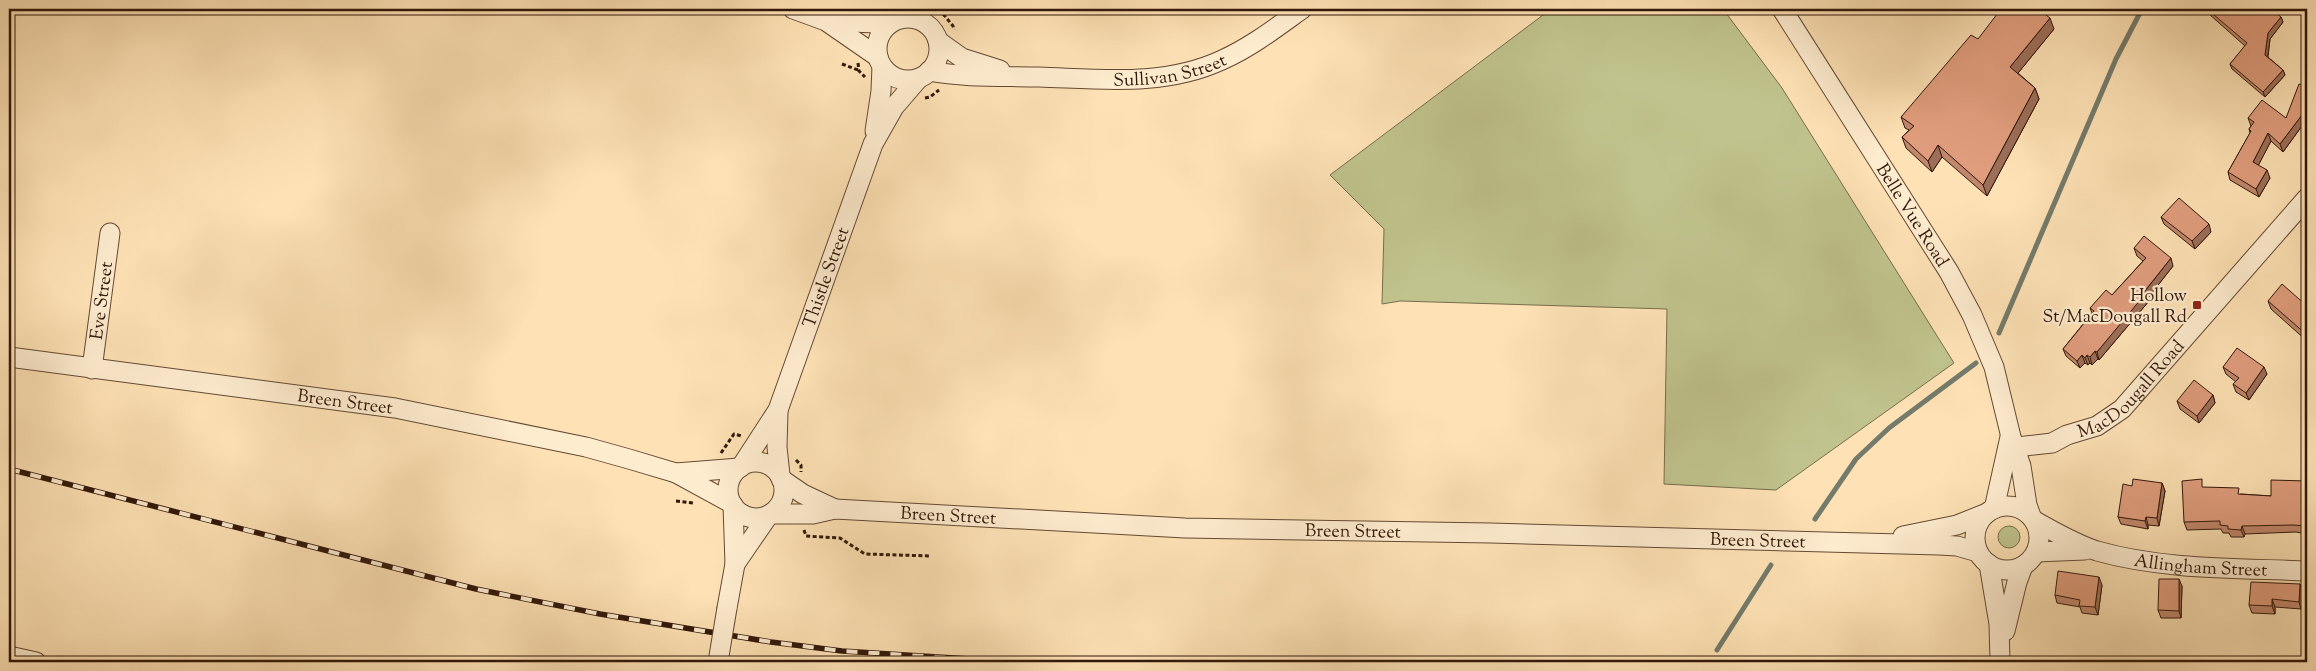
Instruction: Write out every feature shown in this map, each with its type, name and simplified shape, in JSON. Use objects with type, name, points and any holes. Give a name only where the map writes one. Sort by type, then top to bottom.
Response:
[{"type":"street","points":[[793,9],[826,21],[880,61],[889,74],[909,80],[924,74],[937,57],[937,38],[933,9]]},
{"type":"street","name":"Sullivan Street","points":[[924,74],[971,77],[1023,76],[1148,80],[1174,75],[1222,60],[1246,48],[1302,9]]},
{"type":"street","name":"Belle Vue Road","points":[[1782,9],[1961,294],[1994,367],[2011,445],[2033,518]]},
{"type":"street","points":[[826,21],[876,23],[898,17],[914,18],[930,27],[937,38]]},
{"type":"street","points":[[880,61],[877,47],[879,37],[884,28],[898,17]]},
{"type":"street","name":"Sullivan Street","points":[[937,38],[962,58],[1023,76]]},
{"type":"street","name":"Thistle Street","points":[[873,144],[881,91],[880,61]]},
{"type":"street","name":"Thistle Street","points":[[740,468],[778,410],[873,144],[894,107],[924,74]]},
{"type":"street","name":"MacDougall Road","points":[[2011,445],[2052,443],[2067,435],[2097,426],[2122,409],[2307,198]]},
{"type":"street","name":"Eve Street","points":[[92,369],[110,233]]},
{"type":"street","name":"Breen Street","points":[[9,357],[396,408],[586,447],[676,472],[732,504]]},
{"type":"street","name":"Thistle Street","points":[[778,410],[777,447],[780,477]]},
{"type":"street","name":"Belle Vue Road","points":[[1990,511],[2011,445]]},
{"type":"street","points":[[718,662],[726,608],[736,564],[729,484],[740,468],[758,463],[774,469],[780,477],[784,486],[781,502],[769,515],[736,564]]},
{"type":"street","name":"Breen Street","points":[[676,472],[740,468]]},
{"type":"street","name":"Breen Street","points":[[780,477],[803,494],[835,509]]},
{"type":"street","points":[[732,504],[738,512],[752,518],[769,515]]},
{"type":"street","points":[[2003,506],[2014,506],[2033,518],[2039,531],[2039,542],[2036,552],[2023,566],[2010,610],[2000,658],[1999,624],[1984,558],[1975,542],[1976,531],[1980,521],[1990,511],[2003,506]]},
{"type":"street","name":"Breen Street","points":[[769,515],[813,514],[835,509],[1185,528],[1957,546],[1984,558]]},
{"type":"street","name":"Breen Street","points":[[1870,543],[1956,525],[1990,511]]},
{"type":"street","name":"Allingham Street","points":[[2033,518],[2068,540],[2096,550],[2173,563],[2307,570]]},
{"type":"street","name":"Allingham Street","points":[[2036,552],[2096,550]]},
{"type":"street","points":[[1984,558],[2006,570],[2023,566]]},
{"type":"street","points":[[9,656],[36,662]]},
{"type":"path","points":[[856,56],[859,70],[870,83]]},
{"type":"path","points":[[842,64],[859,70]]},
{"type":"path","points":[[718,457],[734,434],[744,436]]},
{"type":"path","points":[[801,523],[806,536],[840,538],[865,554],[931,556]]},
{"type":"green space","points":[[1551,9],[1723,9],[1782,88],[1954,363],[1776,490],[1664,484],[1667,309],[1400,301],[1382,304],[1384,229],[1330,175]]},
{"type":"green space","points":[[2009,526],[2017,529],[2020,537],[2017,545],[2009,548],[2001,545],[1998,537],[2001,529]]},
{"type":"building","points":[[2001,9],[2038,9],[2050,18],[2010,67],[2035,88],[1983,185],[1938,145],[1928,161],[1902,137],[1914,126],[1901,117],[1971,35],[1978,39]]},
{"type":"building","points":[[2207,9],[2271,9],[2281,17],[2268,33],[2265,55],[2283,70],[2263,92],[2230,64],[2247,43]]},
{"type":"building","points":[[2299,84],[2307,87],[2307,112],[2305,111],[2280,144],[2268,133],[2253,162],[2267,170],[2256,189],[2228,172],[2251,131],[2249,129],[2254,122],[2248,118],[2262,100],[2286,118]]},
{"type":"building","points":[[2179,198],[2209,224],[2192,241],[2161,217]]},
{"type":"building","points":[[2144,236],[2171,258],[2144,292],[2146,293],[2097,352],[2095,351],[2090,357],[2087,355],[2085,358],[2082,355],[2077,361],[2063,349],[2094,311],[2090,308],[2106,290],[2112,295],[2146,258],[2134,248]]},
{"type":"building","points":[[2282,284],[2307,306],[2307,335],[2268,301]]},
{"type":"building","points":[[2237,348],[2264,367],[2246,393],[2233,384],[2239,378],[2223,367]]},
{"type":"building","points":[[2194,380],[2213,395],[2197,416],[2177,401]]},
{"type":"building","points":[[2133,479],[2162,483],[2157,518],[2146,517],[2145,521],[2118,517],[2123,484],[2132,486]]},
{"type":"building","points":[[2202,479],[2202,487],[2239,488],[2238,494],[2271,496],[2271,480],[2307,481],[2307,526],[2242,526],[2241,530],[2228,529],[2228,526],[2220,525],[2220,521],[2184,522],[2182,481]]},
{"type":"building","points":[[2058,571],[2099,577],[2095,607],[2079,606],[2080,600],[2055,595]]},
{"type":"building","points":[[2159,579],[2179,579],[2179,611],[2158,610]]},
{"type":"building","points":[[2251,582],[2300,584],[2299,602],[2272,599],[2272,606],[2249,605]]},
{"type":"waterway","points":[[1999,333],[2116,59],[2142,9]]},
{"type":"waterway","points":[[1815,519],[1856,459],[1889,428],[1976,363]]},
{"type":"waterway","points":[[1717,650],[1771,565]]},
{"type":"railway","points":[[9,469],[476,589],[600,614],[771,642],[842,651],[1019,662]]},
{"type":"place","name":"Hollow St/MacDougall Rd","points":[[2197,305]]}]
